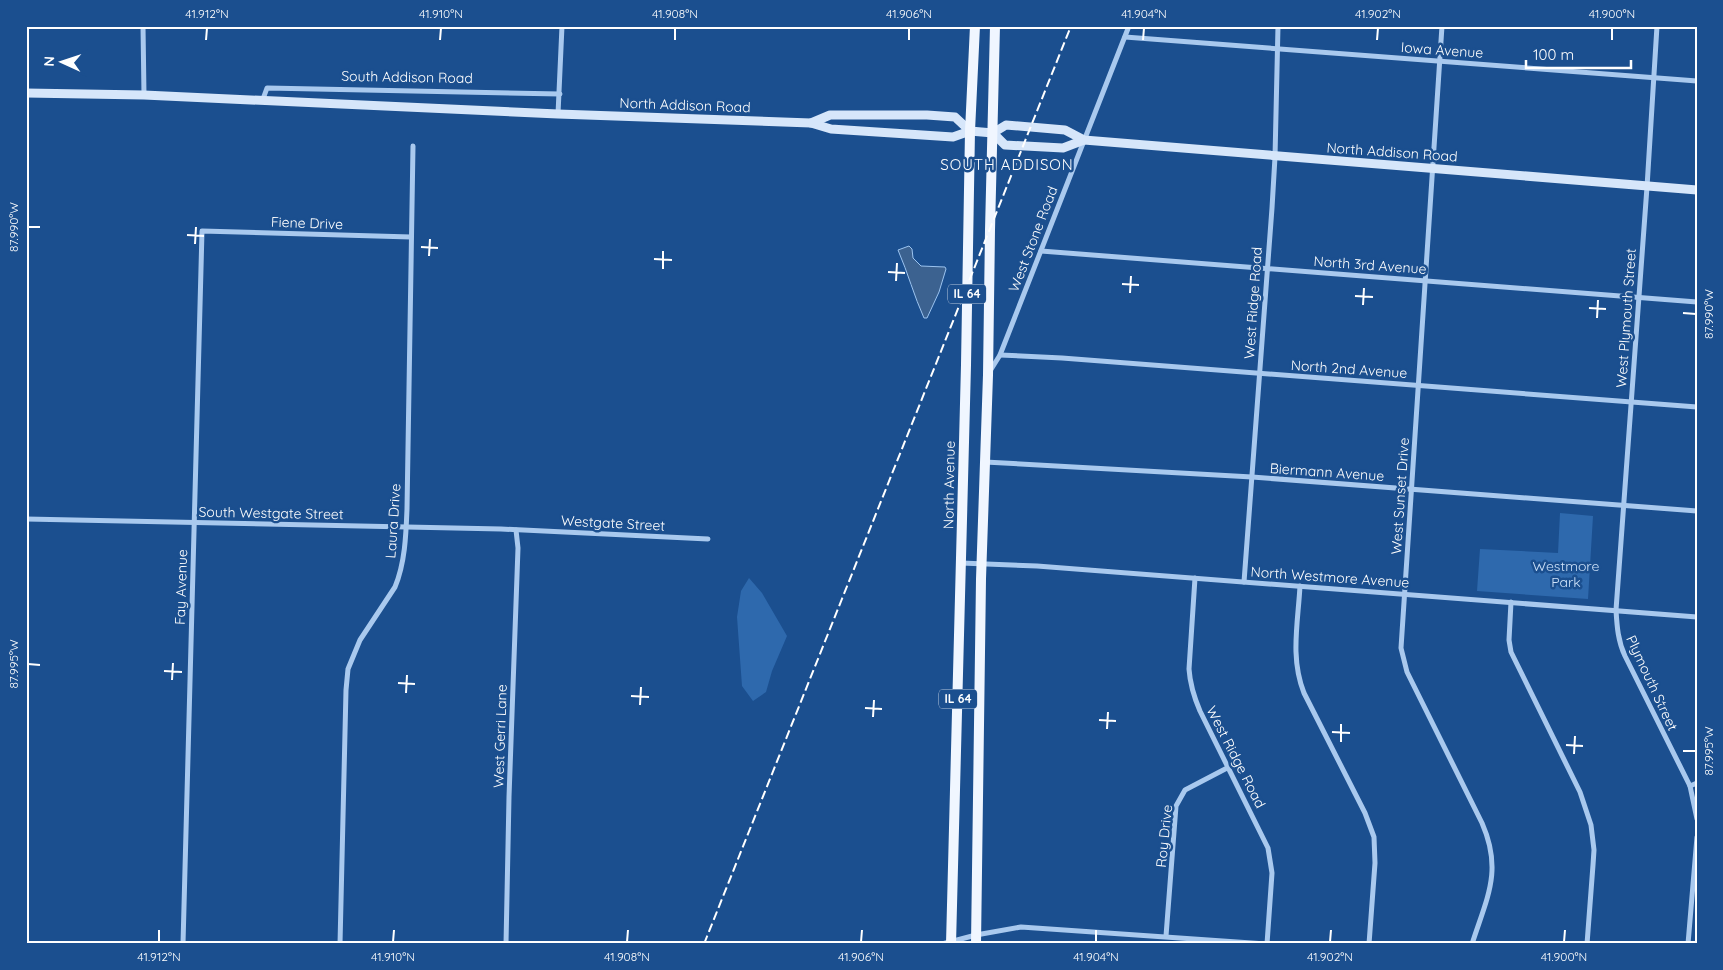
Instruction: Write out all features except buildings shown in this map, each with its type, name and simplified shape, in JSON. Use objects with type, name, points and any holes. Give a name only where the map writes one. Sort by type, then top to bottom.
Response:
[{"type":"main road","name":"North Avenue","points":[[948,943],[961,563],[970,131],[975,26]]},
{"type":"main road","name":"IL 64","points":[[976,939],[982,564],[995,26]]},
{"type":"street","points":[[143,26],[144,95]]},
{"type":"street","points":[[558,114],[562,26]]},
{"type":"street","name":"West Stone Road","points":[[988,375],[1000,355],[1129,26]]},
{"type":"street","name":"West Ridge Road","points":[[1244,582],[1275,157],[1278,26]]},
{"type":"street","name":"West Sunset Drive","points":[[1442,26],[1412,490],[1400,637],[1404,664],[1482,823],[1492,852],[1493,870],[1491,884],[1472,944]]},
{"type":"street","name":"West Plymouth Street","points":[[1616,610],[1648,187],[1657,26]]},
{"type":"street","name":"Iowa Avenue","points":[[1125,37],[1697,81]]},
{"type":"street","name":"South Addison Road","points":[[263,99],[267,88],[560,94]]},
{"type":"street","name":"South Addison Road","points":[[26,94],[263,99],[558,114]]},
{"type":"street","name":"North Addison Road","points":[[558,114],[811,123],[831,129],[953,136],[970,131],[993,133],[1006,125],[1066,130],[1084,140],[1697,190]]},
{"type":"street","name":"North Addison Road","points":[[811,123],[830,116],[927,115],[955,117],[970,131]]},
{"type":"street","name":"North Addison Road","points":[[993,133],[1005,145],[1063,148],[1084,140]]},
{"type":"street","name":"Laura Drive","points":[[340,944],[345,698],[348,669],[360,640],[395,587],[400,570],[406,527],[413,146]]},
{"type":"street","name":"Fiene Drive","points":[[202,230],[411,237]]},
{"type":"street","name":"Fay Avenue","points":[[183,944],[202,230]]},
{"type":"street","name":"North 3rd Avenue","points":[[1041,251],[1697,302]]},
{"type":"street","name":"North 2nd Avenue","points":[[1000,355],[1697,407]]},
{"type":"street","name":"Biermann Avenue","points":[[985,462],[1252,477],[1697,511]]},
{"type":"street","name":"South Westgate Street","points":[[26,520],[516,530]]},
{"type":"street","name":"Westgate Street","points":[[516,530],[708,539]]},
{"type":"street","name":"West Gerri Lane","points":[[506,944],[518,548],[516,530]]},
{"type":"street","name":"North Westmore Avenue","points":[[961,563],[1037,566],[1697,617]]},
{"type":"street","name":"West Ridge Road","points":[[1195,578],[1189,669],[1190,682],[1200,711],[1264,838],[1270,854],[1272,873],[1266,944]]},
{"type":"street","points":[[1300,586],[1296,652],[1299,679],[1304,693],[1365,813],[1374,837],[1375,862],[1370,944]]},
{"type":"street","points":[[1511,602],[1509,640],[1511,652],[1580,792],[1591,825],[1594,850],[1587,944]]},
{"type":"street","name":"Plymouth Street","points":[[1616,610],[1620,645],[1690,786],[1697,819]]},
{"type":"street","name":"Roy Drive","points":[[1166,936],[1176,806],[1185,790],[1228,767]]},
{"type":"street","points":[[1690,786],[1697,783]]},
{"type":"street","points":[[1688,944],[1697,837]]},
{"type":"street","points":[[948,943],[976,939],[1022,927],[1266,944]]},
{"type":"green space","name":"Westmore Park","points":[[1560,513],[1593,516],[1588,599],[1477,591],[1480,549],[1558,553]]},
{"type":"green space","points":[[749,578],[762,593],[787,636],[772,671],[766,692],[753,701],[742,686],[737,617],[741,591]]},
{"type":"shaded area","points":[[909,246],[912,249],[913,258],[921,266],[945,267],[946,269],[939,292],[927,318],[924,318],[920,310],[898,250]]},
{"type":"railway","points":[[704,944],[1071,26]]},
{"type":"district","name":"SOUTH ADDISON","points":[[1007,165]]}]
